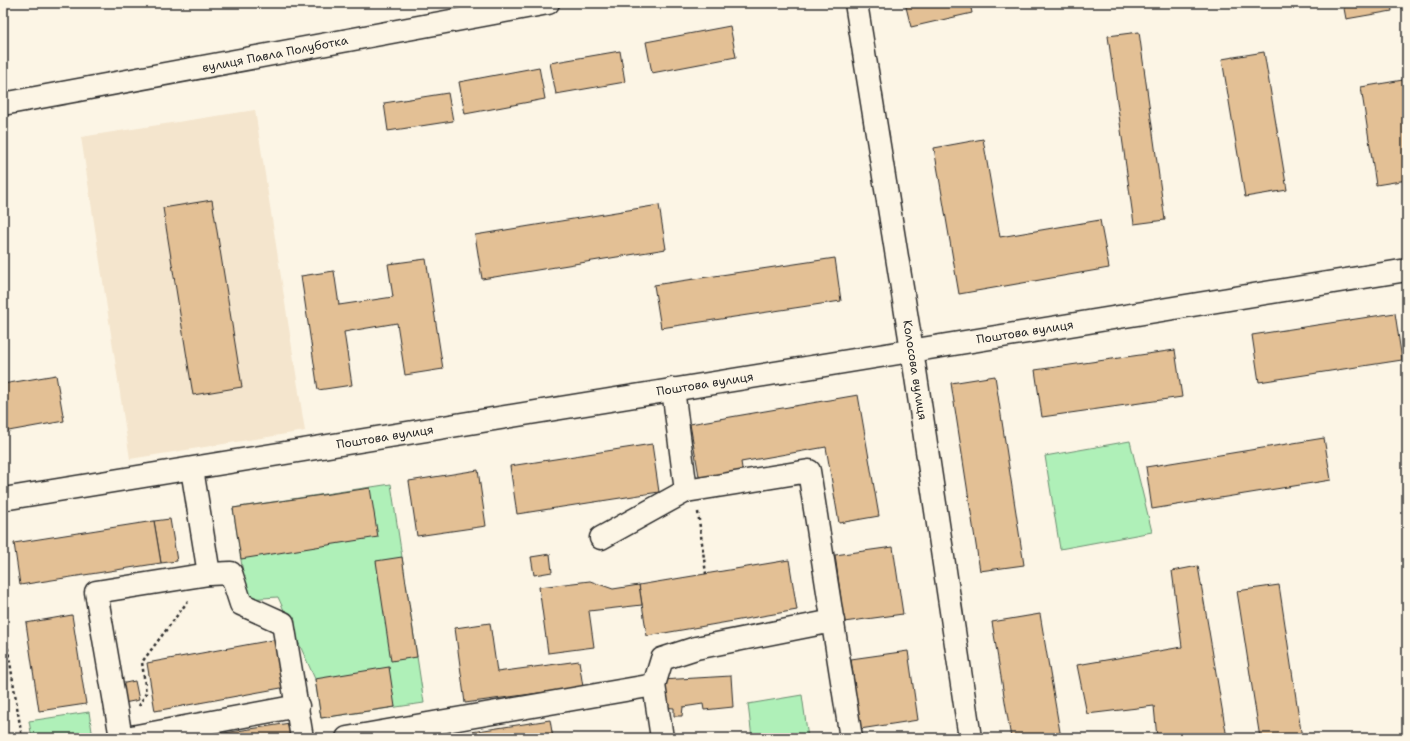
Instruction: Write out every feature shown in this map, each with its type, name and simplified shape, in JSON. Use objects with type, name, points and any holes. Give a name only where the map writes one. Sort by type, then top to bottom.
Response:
[{"type":"street","name":"вулиця Павла Полуботка","points":[[3,104],[548,3]]},
{"type":"street","name":"Колосова вулиця","points":[[856,3],[912,350],[970,738]]},
{"type":"street","name":"Поштова вулиця","points":[[3,499],[1407,270]]},
{"type":"street","points":[[673,389],[691,490]]},
{"type":"street","points":[[192,469],[209,574]]},
{"type":"street","points":[[601,538],[691,490],[809,471],[851,738]]},
{"type":"street","points":[[120,738],[96,592],[209,574],[231,573],[241,604],[284,622],[302,738]]},
{"type":"street","points":[[662,738],[654,685],[662,659],[696,648],[833,621]]},
{"type":"street","points":[[347,738],[654,685]]},
{"type":"street","points":[[126,738],[298,706]]},
{"type":"path","points":[[691,490],[706,574]]},
{"type":"path","points":[[136,712],[146,693],[142,662],[209,574]]},
{"type":"path","points":[[3,618],[22,738]]},
{"type":"shaded area","points":[[255,110],[305,431],[130,459],[81,137]]},
{"type":"green space","points":[[1130,441],[1152,532],[1060,549],[1045,456]]},
{"type":"green space","points":[[391,484],[424,703],[321,718],[315,679],[278,597],[247,599],[233,508]]},
{"type":"green space","points":[[802,695],[808,738],[752,738],[748,704]]},
{"type":"green space","points":[[89,712],[93,738],[32,738],[29,721]]},
{"type":"building","points":[[905,3],[970,3],[972,13],[911,27]]},
{"type":"building","points":[[1013,3],[1035,3],[1014,7]]},
{"type":"building","points":[[1343,3],[1391,3],[1392,11],[1346,19]]},
{"type":"building","points":[[730,26],[736,57],[652,73],[646,42]]},
{"type":"building","points":[[1139,32],[1165,220],[1134,224],[1108,36]]},
{"type":"building","points":[[620,51],[625,82],[556,94],[550,63]]},
{"type":"building","points":[[1264,52],[1287,190],[1245,197],[1222,59]]},
{"type":"building","points":[[539,67],[545,99],[465,114],[459,82]]},
{"type":"building","points":[[1403,80],[1407,105],[1407,180],[1376,185],[1361,87]]},
{"type":"building","points":[[448,93],[453,121],[388,131],[384,103]]},
{"type":"building","points":[[983,139],[1000,237],[1100,220],[1109,268],[959,294],[934,148]]},
{"type":"building","points":[[212,200],[242,387],[193,395],[163,208]]},
{"type":"building","points":[[659,205],[666,249],[482,279],[475,235]]},
{"type":"building","points":[[835,258],[841,301],[661,328],[654,285]]},
{"type":"building","points":[[426,259],[443,369],[405,375],[397,323],[344,332],[352,385],[318,390],[301,276],[334,271],[339,305],[393,297],[388,264]]},
{"type":"building","points":[[1395,313],[1402,360],[1259,382],[1252,335]]},
{"type":"building","points":[[1175,350],[1182,397],[1042,417],[1035,370]]},
{"type":"building","points":[[56,375],[64,421],[3,432],[3,384]]},
{"type":"building","points":[[995,376],[1024,565],[980,571],[951,383]]},
{"type":"building","points":[[858,395],[879,516],[839,523],[826,447],[741,462],[743,474],[700,482],[690,424]]},
{"type":"building","points":[[1324,438],[1331,480],[1152,509],[1146,467]]},
{"type":"building","points":[[652,444],[659,492],[517,514],[510,466]]},
{"type":"building","points":[[478,470],[486,526],[417,536],[409,481]]},
{"type":"building","points":[[370,488],[378,537],[241,559],[233,508]]},
{"type":"building","points":[[170,519],[177,561],[161,563],[154,521]]},
{"type":"building","points":[[154,521],[161,563],[20,585],[14,543]]},
{"type":"building","points":[[893,547],[903,614],[844,622],[835,555]]},
{"type":"building","points":[[550,554],[552,572],[534,575],[531,557]]},
{"type":"building","points":[[402,557],[417,657],[391,661],[376,561]]},
{"type":"building","points":[[789,560],[797,610],[647,636],[639,585]]},
{"type":"building","points":[[1198,566],[1227,738],[1157,738],[1154,706],[1087,714],[1077,665],[1182,647],[1172,571]]},
{"type":"building","points":[[590,581],[613,589],[639,585],[642,605],[589,611],[594,647],[548,653],[539,587]]},
{"type":"building","points":[[1279,585],[1302,738],[1260,738],[1237,591]]},
{"type":"building","points":[[1040,614],[1061,738],[1011,738],[992,622]]},
{"type":"building","points":[[72,615],[86,704],[39,711],[26,623]]},
{"type":"building","points":[[490,623],[497,672],[579,661],[583,687],[465,703],[455,628]]},
{"type":"building","points":[[284,638],[292,686],[155,711],[147,663]]},
{"type":"building","points":[[908,651],[918,720],[860,729],[851,659]]},
{"type":"building","points":[[389,667],[395,707],[321,718],[315,679]]},
{"type":"building","points":[[731,676],[733,707],[704,710],[703,704],[683,707],[682,716],[674,716],[674,708],[662,707],[661,680]]},
{"type":"building","points":[[135,681],[139,700],[124,703],[120,684]]},
{"type":"building","points":[[550,720],[553,738],[432,738]]},
{"type":"building","points":[[290,723],[290,738],[191,738]]}]
